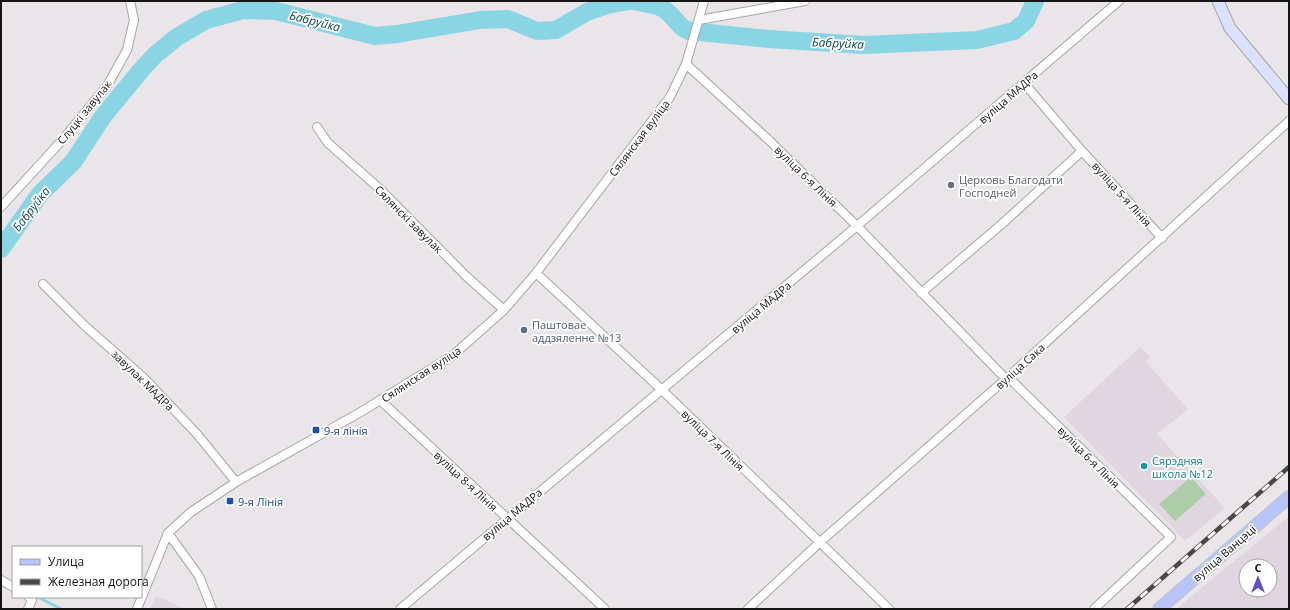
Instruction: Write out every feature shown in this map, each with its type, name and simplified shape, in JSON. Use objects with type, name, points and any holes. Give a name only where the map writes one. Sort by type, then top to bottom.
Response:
[{"type":"main road","points":[[1218,1],[1230,28],[1289,99]]},
{"type":"main road","name":"вуліца Ванцэці","points":[[1159,609],[1289,497]]},
{"type":"street","name":"Слуцкі завулак","points":[[1,207],[64,138],[107,86],[127,50],[134,20],[130,1]]},
{"type":"street","name":"Сялянская вуліца","points":[[142,597],[168,533],[191,512],[236,482],[380,400],[452,356],[504,310],[536,273],[670,97],[686,64],[704,1]]},
{"type":"street","points":[[699,20],[805,1]]},
{"type":"street","name":"вуліца МАДРа","points":[[400,609],[857,226],[1119,1]]},
{"type":"street","name":"вуліца 6-я Лінія","points":[[686,64],[772,143],[857,226],[921,293],[1007,378],[1171,537],[1094,609]]},
{"type":"street","name":"вуліца 5-я Лінія","points":[[1024,83],[1082,151],[1162,238]]},
{"type":"street","name":"вуліца Сака","points":[[748,609],[819,543],[1007,378],[1289,121]]},
{"type":"street","name":"Сялянскі завулак","points":[[317,126],[328,143],[381,190],[466,276],[504,310]]},
{"type":"street","points":[[921,293],[1003,223],[1082,151]]},
{"type":"street","name":"вуліца 7-я Лінія","points":[[536,273],[662,390],[889,609]]},
{"type":"street","name":"завулак МАДРа","points":[[43,284],[85,326],[144,378],[196,434],[236,482]]},
{"type":"street","name":"вуліца 8-я Лінія","points":[[380,400],[605,609]]},
{"type":"street","points":[[168,533],[199,576],[212,609]]},
{"type":"street","points":[[1,580],[12,586]]},
{"type":"street","points":[[28,609],[32,600],[31,598]]},
{"type":"street","name":"Сялянская вуліца","points":[[137,609],[141,598]]},
{"type":"shaded area","points":[[1140,347],[1150,357],[1146,362],[1188,409],[1157,434],[1225,508],[1185,541],[1064,417]]},
{"type":"shaded area","points":[[1289,516],[1289,609],[1176,609]]},
{"type":"shaded area","points":[[156,596],[185,609],[150,609]]},
{"type":"green space","points":[[1191,477],[1206,494],[1175,521],[1159,504]]},
{"type":"waterway","name":"Бабруйка","points":[[1,249],[40,194],[73,162],[104,115],[142,69],[155,55],[177,37],[206,20],[243,10],[276,11],[375,36],[397,34],[480,20],[508,19],[537,31],[556,30],[587,12],[607,5],[630,1]]},
{"type":"waterway","name":"Бабруйка","points":[[633,1],[666,10],[682,27],[689,31],[769,39],[864,45],[977,40],[1014,31],[1026,21],[1035,1]]},
{"type":"waterway","points":[[40,598],[61,609]]},
{"type":"railway","points":[[1127,609],[1289,467]]},
{"type":"place","name":"Церковь Благодати Господней","points":[[951,185]]},
{"type":"place","name":"Паштовае аддзяленне №13","points":[[524,330]]},
{"type":"place","name":"9-я лінія","points":[[316,430]]},
{"type":"place","name":"Сярэдняя школа №12","points":[[1144,466]]},
{"type":"place","name":"9-я Лінія","points":[[230,501]]}]
